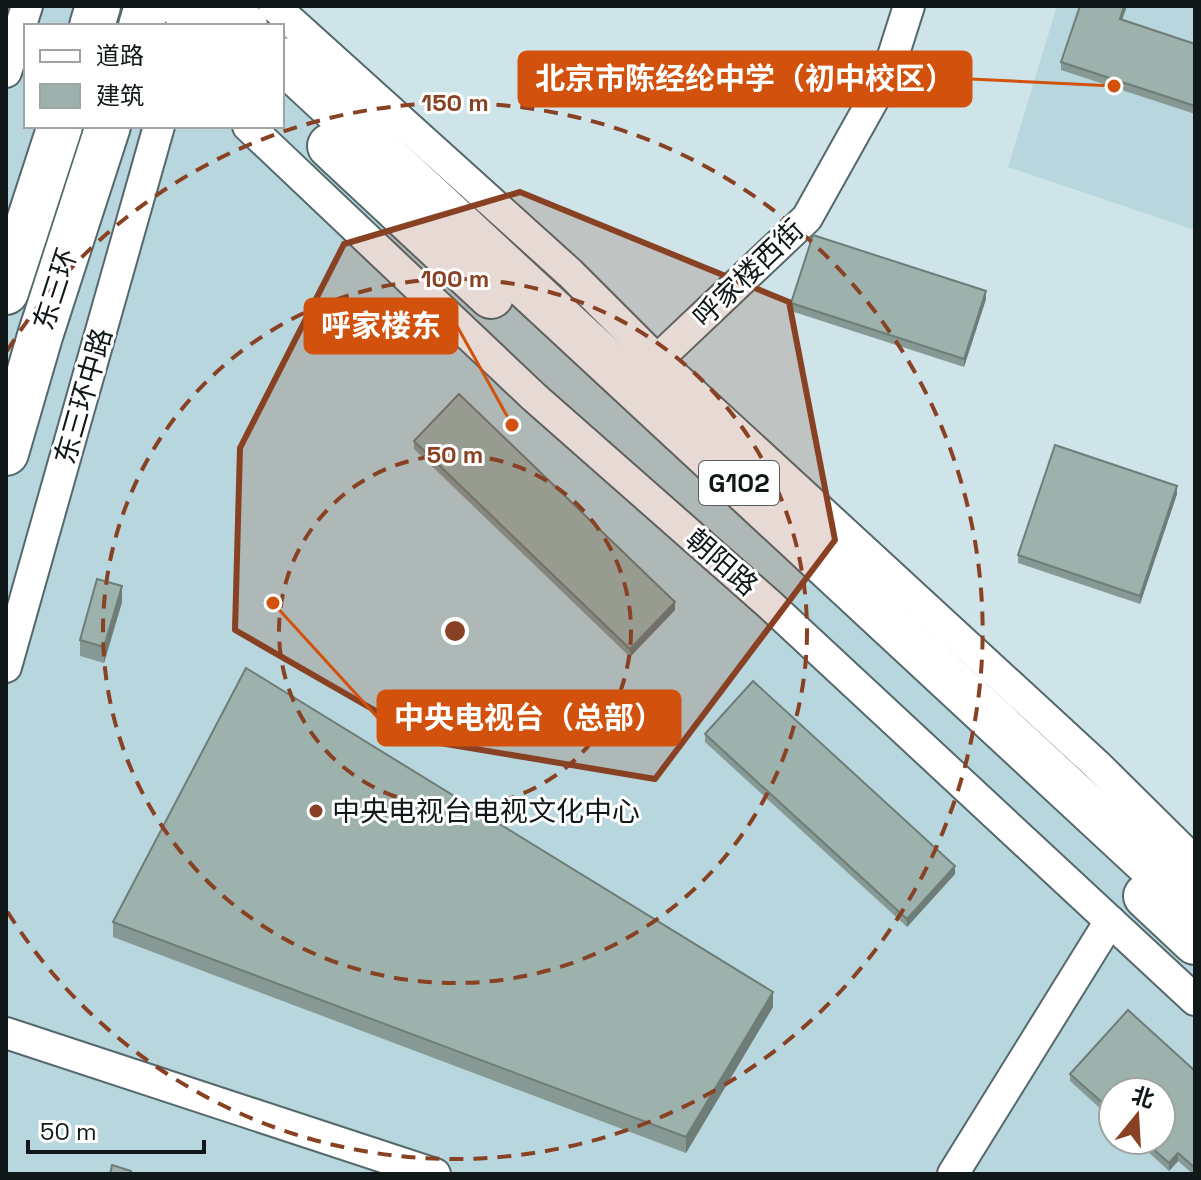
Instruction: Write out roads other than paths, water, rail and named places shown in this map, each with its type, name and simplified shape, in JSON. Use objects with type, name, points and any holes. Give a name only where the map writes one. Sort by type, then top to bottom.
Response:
[{"type":"highway","points":[[196,14],[237,24]]},
{"type":"highway","name":"G102","points":[[284,62],[1195,907]]},
{"type":"highway","name":"朝阳路","points":[[284,103],[401,214],[1195,942]]},
{"type":"highway","name":"东三环","points":[[6,292],[59,128]]},
{"type":"highway","name":"东三环","points":[[6,453],[107,128]]},
{"type":"street","points":[[6,72],[27,6]]},
{"type":"street","points":[[119,6],[138,24]]},
{"type":"street","points":[[274,6],[570,273],[657,360],[1097,765],[1195,861]]},
{"type":"street","name":"呼家楼西街","points":[[657,360],[807,218],[887,75],[909,6]]},
{"type":"street","name":"东三环中路","points":[[6,667],[158,128]]},
{"type":"street","name":"朝阳路","points":[[250,128],[534,397],[769,604],[1195,1000]]},
{"type":"street","points":[[953,1174],[1110,921]]},
{"type":"street","points":[[6,1033],[435,1174]]},
{"type":"place","name":"北京市陈经纶中学（初中校区）","points":[[1114,86]]},
{"type":"place","name":"呼家楼东","points":[[512,425]]},
{"type":"place","name":"中央电视台（总部）","points":[[273,603]]},
{"type":"place","name":"中央电视台电视文化中心","points":[[316,811]]}]
